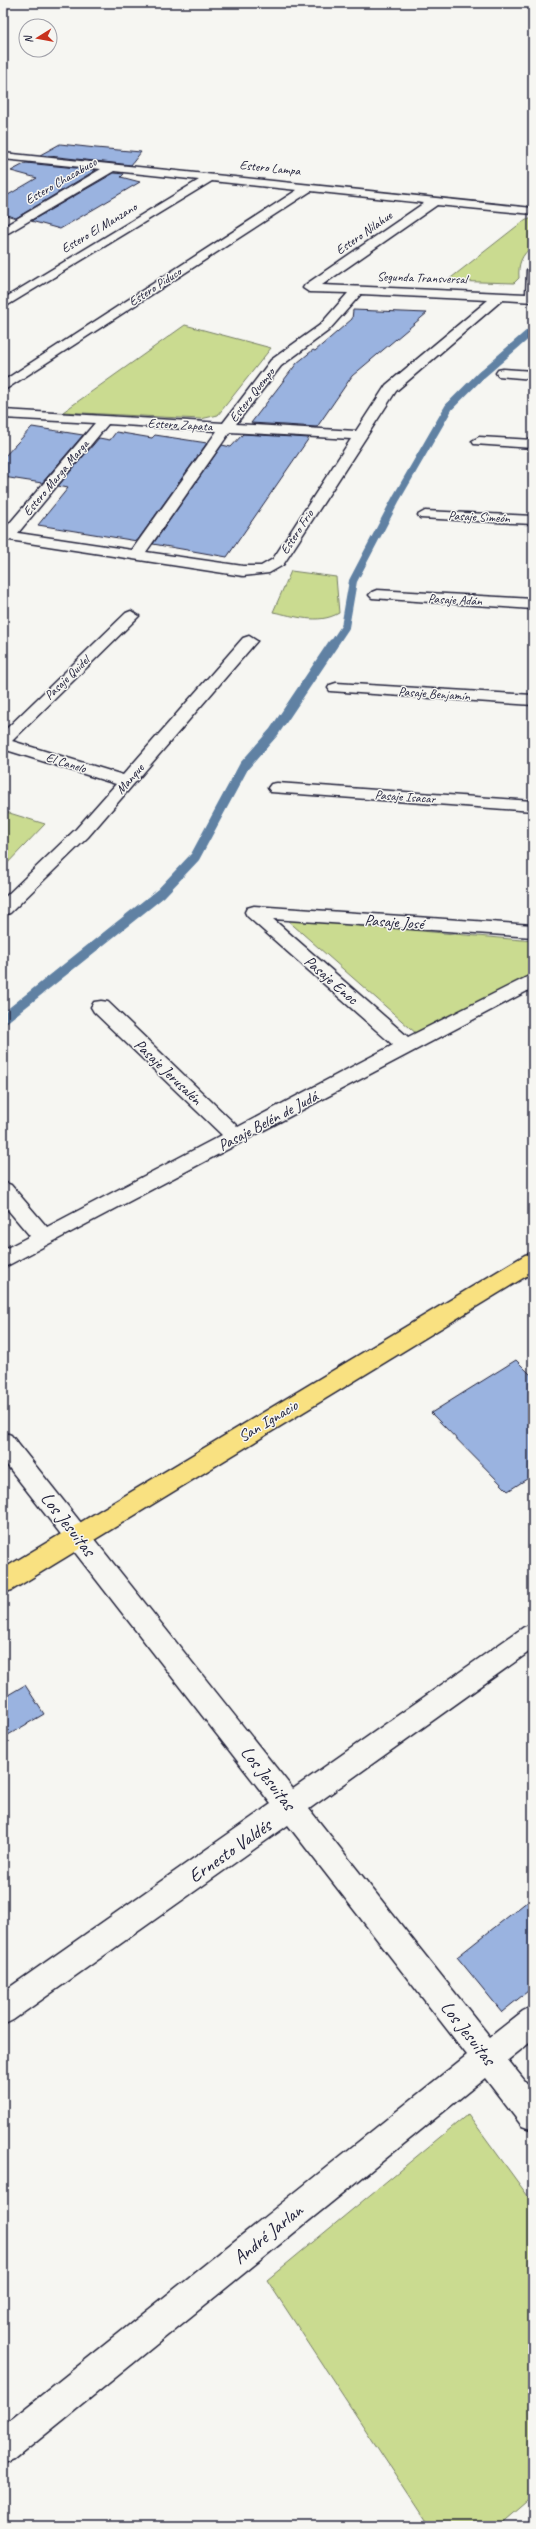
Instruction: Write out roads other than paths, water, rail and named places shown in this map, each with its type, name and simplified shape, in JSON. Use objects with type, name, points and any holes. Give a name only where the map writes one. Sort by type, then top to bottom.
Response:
[{"type":"main road","name":"San Ignacio","points":[[3,1582],[533,1261]]},
{"type":"street","name":"Estero Lampa","points":[[6,158],[113,167],[533,211]]},
{"type":"street","name":"Estero Chacabuco","points":[[3,232],[113,167]]},
{"type":"street","name":"Estero El Manzano","points":[[3,304],[211,177]]},
{"type":"street","name":"Estero Piduco","points":[[3,387],[308,188]]},
{"type":"street","name":"Estero Nilahue","points":[[309,288],[435,201]]},
{"type":"street","points":[[532,298],[533,270]]},
{"type":"street","name":"Segunda Transversal","points":[[309,288],[532,298]]},
{"type":"street","name":"Estero Quempo","points":[[136,555],[226,428],[276,363],[324,328],[358,290]]},
{"type":"street","name":"Estero Frio","points":[[5,536],[242,571],[264,570],[278,562],[358,435],[397,382],[500,296]]},
{"type":"street","points":[[503,373],[533,375]]},
{"type":"street","name":"Estero Zapata","points":[[3,414],[358,435]]},
{"type":"street","name":"Estero Marga Marga","points":[[5,536],[104,420]]},
{"type":"street","points":[[479,441],[533,444]]},
{"type":"street","name":"Pasaje Simeón","points":[[425,514],[533,520]]},
{"type":"street","name":"Pasaje Adán","points":[[377,596],[533,604]]},
{"type":"street","name":"Pasaje Quidel","points":[[3,741],[131,616]]},
{"type":"street","name":"Manque","points":[[3,909],[82,833],[128,782],[249,641]]},
{"type":"street","name":"Pasaje Benjamín","points":[[336,688],[533,700]]},
{"type":"street","name":"El Canelo","points":[[3,744],[128,782]]},
{"type":"street","name":"Pasaje Isacar","points":[[277,788],[533,806]]},
{"type":"street","name":"Pasaje José","points":[[254,912],[533,931]]},
{"type":"street","name":"Pasaje Enoc","points":[[254,912],[407,1047]]},
{"type":"street","name":"Pasaje Belén de Judá","points":[[3,1260],[533,980]]},
{"type":"street","name":"Pasaje Jerusalén","points":[[101,1007],[236,1137]]},
{"type":"street","points":[[3,1190],[44,1238]]},
{"type":"street","name":"Los Jesuitas","points":[[3,1442],[533,2115]]},
{"type":"street","name":"Ernesto Valdés","points":[[3,2010],[292,1808],[533,1635]]},
{"type":"street","name":"André Jarlan","points":[[3,2447],[533,2021]]},
{"type":"waterway","points":[[333,645],[345,627],[353,581],[396,499],[449,407],[480,376],[533,330]]},
{"type":"waterway","points":[[3,1019],[161,893],[195,857],[244,766],[274,732],[333,644]]}]
